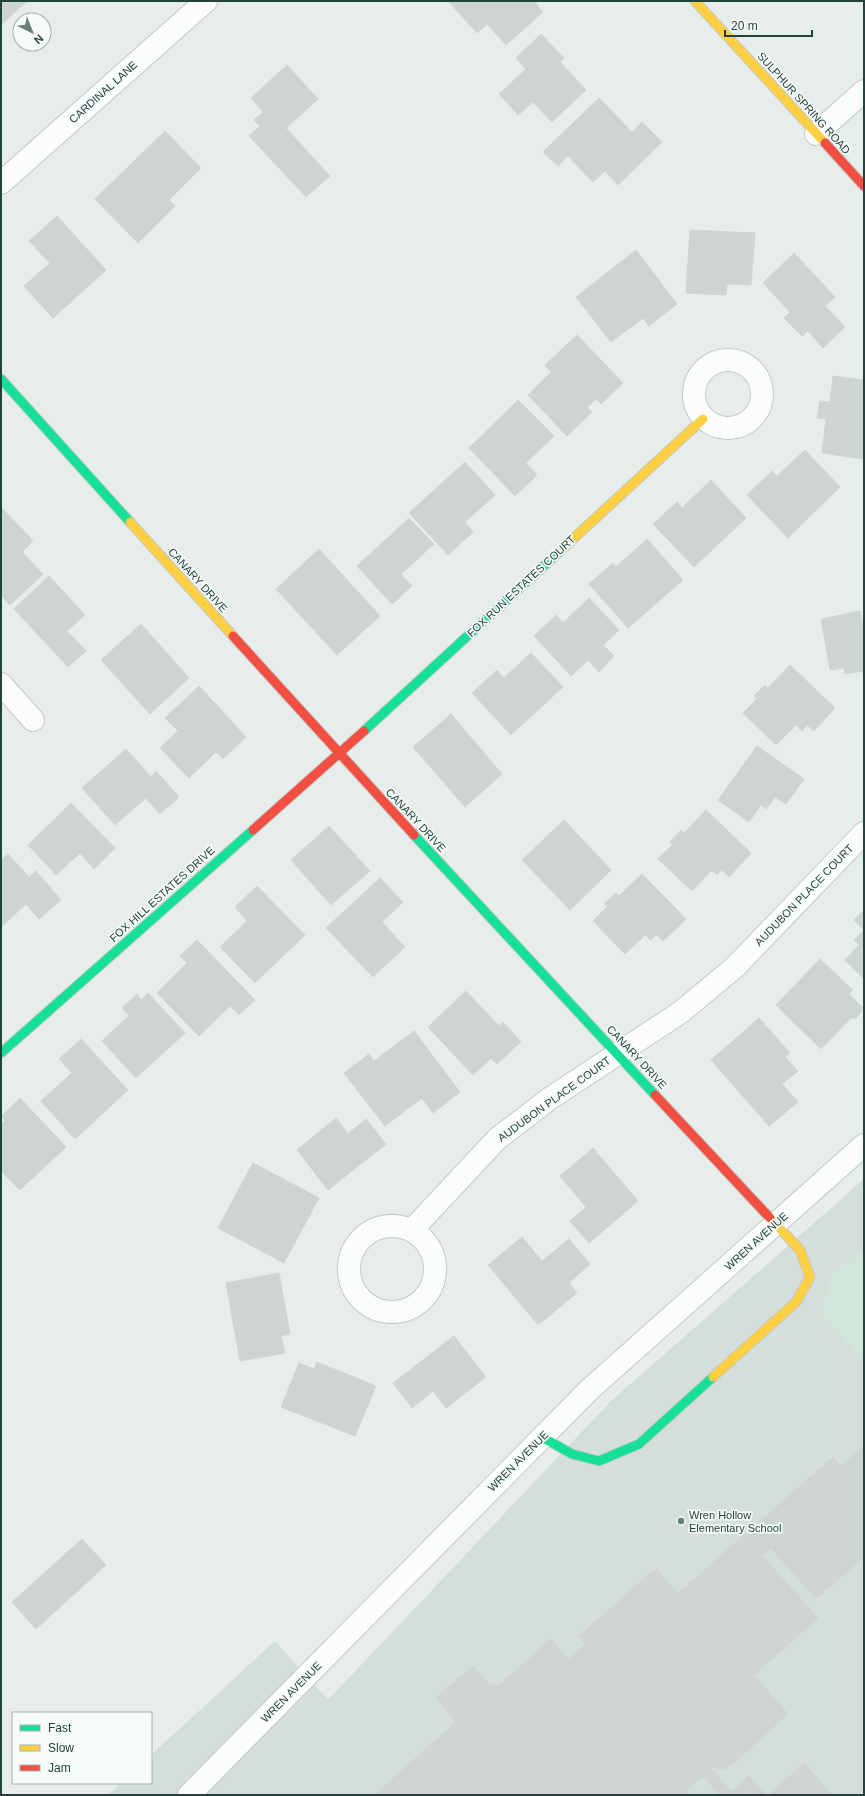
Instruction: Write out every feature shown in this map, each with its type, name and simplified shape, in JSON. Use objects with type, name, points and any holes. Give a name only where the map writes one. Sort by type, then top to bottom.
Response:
[{"type":"street","name":"CARDINAL LANE","points":[[1,184],[206,1]]},
{"type":"street","name":"SULPHUR SPRING ROAD","points":[[695,1],[864,186]]},
{"type":"street","points":[[816,134],[864,91]]},
{"type":"street","name":"CANARY DRIVE","points":[[1,379],[339,754],[775,1225],[800,1250],[810,1277],[796,1302],[639,1444],[599,1461],[572,1454],[542,1437]]},
{"type":"street","name":"FOX RUN ESTATES COURT","points":[[339,754],[703,419]]},
{"type":"street","points":[[1,684],[33,720]]},
{"type":"street","name":"FOX HILL ESTATES DRIVE","points":[[1,1053],[339,754]]},
{"type":"street","name":"AUDUBON PLACE COURT","points":[[412,1230],[497,1139],[549,1099],[681,1012],[735,967],[864,833]]},
{"type":"street","name":"WREN AVENUE","points":[[189,1795],[589,1390],[864,1145]]},
{"type":"shaded area","name":"Wren Hollow Elementary School","points":[[864,1179],[864,1795],[108,1795],[120,1784],[152,1784],[152,1754],[275,1641],[328,1700],[611,1401]]},
{"type":"green space","points":[[864,1248],[864,1359],[821,1315],[832,1274]]},
{"type":"building","points":[[1,1],[27,1],[15,12],[12,12],[12,15],[1,25]]},
{"type":"building","points":[[534,1],[543,12],[506,45],[487,24],[477,33],[449,2]]},
{"type":"building","points":[[541,34],[564,58],[560,62],[586,90],[552,122],[533,102],[518,115],[499,94],[526,69],[516,58]]},
{"type":"building","points":[[287,65],[318,99],[286,128],[330,176],[306,197],[249,136],[260,126],[254,120],[263,112],[251,98]]},
{"type":"building","points":[[599,98],[632,132],[642,122],[662,142],[618,185],[605,171],[593,182],[568,156],[558,166],[543,152]]},
{"type":"building","points":[[165,131],[201,168],[169,200],[175,206],[138,243],[95,199]]},
{"type":"building","points":[[57,216],[106,270],[53,318],[24,286],[50,263],[29,241]]},
{"type":"building","points":[[690,230],[755,233],[751,285],[727,284],[726,295],[686,293]]},
{"type":"building","points":[[636,250],[677,304],[649,326],[643,318],[611,342],[576,297]]},
{"type":"building","points":[[794,253],[835,297],[825,306],[845,327],[823,348],[808,331],[802,336],[784,318],[790,312],[763,283]]},
{"type":"building","points":[[577,335],[623,383],[601,404],[596,399],[587,408],[592,412],[567,436],[528,395],[551,372],[545,365]]},
{"type":"building","points":[[833,376],[864,380],[864,459],[822,453],[826,419],[817,418],[820,401],[830,402]]},
{"type":"building","points":[[518,400],[554,436],[526,463],[537,475],[515,496],[469,448]]},
{"type":"building","points":[[805,450],[840,487],[788,538],[747,495],[772,471],[777,476]]},
{"type":"building","points":[[465,462],[495,495],[465,522],[473,532],[448,555],[409,513]]},
{"type":"building","points":[[711,480],[746,518],[694,567],[653,524],[677,502],[682,508]]},
{"type":"building","points":[[1,507],[33,541],[22,552],[43,574],[10,605],[1,595]]},
{"type":"building","points":[[409,518],[434,544],[401,574],[412,586],[392,604],[357,566]]},
{"type":"building","points":[[647,539],[683,580],[628,628],[589,584],[613,563],[616,567]]},
{"type":"building","points":[[319,549],[380,616],[337,655],[276,589]]},
{"type":"building","points":[[49,576],[85,615],[67,631],[86,651],[68,667],[14,609]]},
{"type":"building","points":[[589,598],[619,630],[603,645],[614,656],[599,672],[588,660],[571,676],[534,636],[556,615],[563,623]]},
{"type":"building","points":[[860,611],[862,623],[864,623],[864,677],[863,671],[845,674],[844,668],[830,670],[821,619]]},
{"type":"building","points":[[141,624],[189,678],[150,714],[101,660]]},
{"type":"building","points":[[531,653],[563,687],[511,735],[472,693],[497,670],[504,678]]},
{"type":"building","points":[[790,665],[835,708],[814,731],[807,725],[802,731],[796,725],[776,745],[743,713],[757,699],[754,696],[765,685],[768,688]]},
{"type":"building","points":[[199,686],[246,737],[223,759],[216,752],[189,778],[160,748],[178,731],[165,718]]},
{"type":"building","points":[[451,714],[502,774],[465,807],[413,747]]},
{"type":"building","points":[[757,746],[804,779],[786,804],[775,797],[766,809],[761,805],[749,822],[718,800]]},
{"type":"building","points":[[126,749],[151,777],[156,771],[179,797],[160,814],[146,798],[115,825],[82,788]]},
{"type":"building","points":[[71,803],[115,848],[94,869],[80,853],[56,875],[28,845]]},
{"type":"building","points":[[706,810],[751,853],[729,877],[722,870],[717,875],[712,870],[692,891],[658,859],[673,844],[670,842],[681,830],[684,833]]},
{"type":"building","points":[[564,820],[611,870],[570,910],[522,860]]},
{"type":"building","points":[[329,826],[370,871],[331,905],[291,860]]},
{"type":"building","points":[[8,854],[29,877],[36,871],[61,900],[39,919],[26,904],[1,927],[1,860]]},
{"type":"building","points":[[642,874],[686,919],[663,941],[656,935],[651,940],[645,935],[625,954],[593,921],[607,907],[604,904],[616,893],[619,896]]},
{"type":"building","points":[[380,878],[403,902],[382,922],[405,947],[373,977],[326,928]]},
{"type":"building","points":[[257,886],[305,935],[255,983],[220,947],[247,921],[235,907]]},
{"type":"building","points":[[864,910],[864,930],[854,920]]},
{"type":"building","points":[[864,930],[864,979],[845,960],[859,945],[854,940]]},
{"type":"building","points":[[197,940],[255,1000],[239,1015],[230,1006],[199,1036],[157,993],[187,963],[180,956]]},
{"type":"building","points":[[820,959],[853,990],[849,994],[862,1007],[861,1012],[856,1018],[851,1018],[821,1049],[776,1005]]},
{"type":"building","points":[[466,991],[499,1026],[503,1022],[521,1042],[497,1064],[491,1058],[473,1075],[428,1027]]},
{"type":"building","points":[[148,993],[185,1033],[136,1078],[102,1041],[129,1016],[122,1008],[137,994],[141,1000]]},
{"type":"building","points":[[759,1018],[790,1053],[785,1057],[798,1071],[782,1084],[798,1102],[769,1126],[711,1060]]},
{"type":"building","points":[[414,1031],[460,1092],[433,1113],[422,1098],[385,1126],[344,1073],[369,1054],[374,1061]]},
{"type":"building","points":[[81,1039],[128,1090],[75,1139],[41,1101],[72,1073],[59,1059]]},
{"type":"building","points":[[20,1098],[66,1147],[20,1190],[1,1171],[1,1137],[3,1135],[1,1133],[1,1124],[5,1120],[2,1116]]},
{"type":"building","points":[[336,1118],[348,1134],[366,1119],[386,1144],[328,1190],[297,1150]]},
{"type":"building","points":[[593,1148],[638,1201],[589,1243],[570,1221],[586,1207],[560,1176]]},
{"type":"building","points":[[253,1163],[319,1198],[284,1263],[218,1228]]},
{"type":"building","points":[[522,1237],[542,1261],[569,1239],[590,1264],[569,1283],[577,1293],[538,1325],[488,1265]]},
{"type":"building","points":[[279,1273],[290,1334],[281,1336],[285,1353],[240,1361],[226,1283]]},
{"type":"building","points":[[454,1336],[486,1377],[446,1408],[433,1391],[412,1408],[393,1383]]},
{"type":"building","points":[[317,1362],[376,1386],[355,1436],[281,1407],[299,1363],[314,1369]]},
{"type":"building","points":[[864,1445],[864,1557],[816,1599],[771,1548],[762,1555],[818,1618],[754,1675],[788,1714],[726,1770],[710,1767],[732,1792],[749,1776],[767,1795],[752,1795],[749,1792],[745,1795],[720,1795],[703,1776],[687,1790],[691,1795],[374,1795],[454,1724],[453,1718],[436,1698],[473,1666],[490,1685],[499,1685],[551,1639],[569,1659],[586,1644],[579,1636],[656,1568],[678,1593],[833,1457],[841,1466]]},
{"type":"building","points":[[82,1539],[106,1565],[36,1629],[12,1602]]},
{"type":"building","points":[[804,1763],[831,1793],[829,1795],[769,1795]]},
{"type":"traffic: fast","points":[[1,379],[130,522]]},
{"type":"traffic: fast","points":[[364,731],[560,551]]},
{"type":"traffic: fast","points":[[1,1053],[253,830]]},
{"type":"traffic: fast","points":[[414,835],[655,1095]]},
{"type":"traffic: fast","points":[[542,1437],[572,1454],[599,1461],[639,1444],[713,1377]]},
{"type":"traffic: slow","points":[[695,1],[825,143]]},
{"type":"traffic: slow","points":[[560,551],[703,419]]},
{"type":"traffic: slow","points":[[130,522],[233,636]]},
{"type":"traffic: slow","points":[[713,1377],[796,1302],[810,1277],[800,1250],[770,1218]]},
{"type":"traffic: jam","points":[[825,143],[864,186]]},
{"type":"traffic: jam","points":[[233,636],[414,835]]},
{"type":"traffic: jam","points":[[253,830],[364,731]]},
{"type":"traffic: jam","points":[[655,1095],[770,1218]]},
{"type":"place","name":"Wren Hollow Elementary School","points":[[681,1521]]}]
